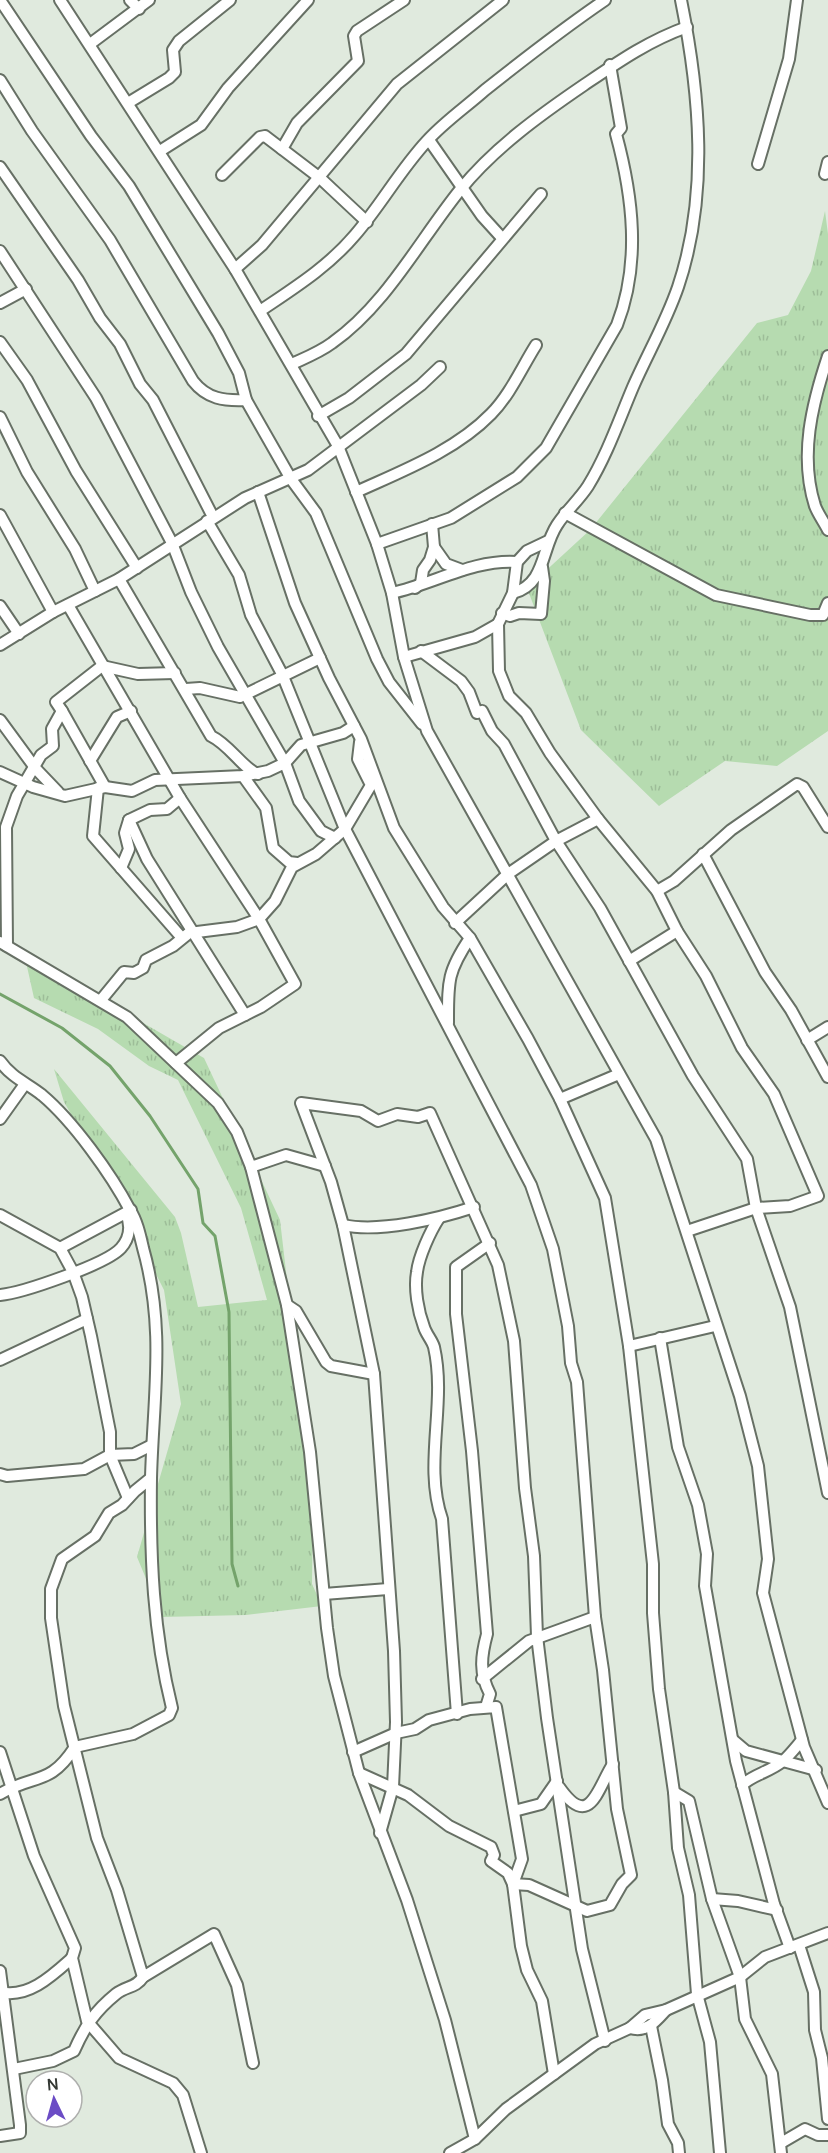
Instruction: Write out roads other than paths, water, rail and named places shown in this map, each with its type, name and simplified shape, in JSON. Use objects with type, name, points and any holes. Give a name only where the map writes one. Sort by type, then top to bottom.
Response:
[{"type":"street","points":[[0,0],[91,136],[129,186],[237,366],[246,400],[291,479],[316,513],[389,682],[427,731],[656,1138],[702,1273],[715,1326],[740,1396],[758,1466],[768,1559],[763,1593],[802,1740],[826,1793],[828,1803]]},
{"type":"street","points":[[60,0],[235,268],[292,364],[318,416],[338,446],[378,544],[392,593],[404,657],[427,731]]},
{"type":"street","points":[[130,0],[139,9]]},
{"type":"street","points":[[90,44],[150,0]]},
{"type":"street","points":[[128,103],[175,72],[173,50],[179,41],[230,0]]},
{"type":"street","points":[[160,151],[201,125],[228,88],[308,0]]},
{"type":"street","points":[[282,149],[297,123],[358,61],[354,36],[357,31],[404,0]]},
{"type":"street","points":[[235,268],[256,251],[294,204],[320,178],[397,84],[503,0]]},
{"type":"street","points":[[260,311],[321,269],[366,222],[405,167],[429,140],[509,71],[605,0]]},
{"type":"street","points":[[513,593],[520,591],[542,570],[548,540],[565,513],[587,486],[668,314],[688,251],[699,136],[697,100],[681,0]]},
{"type":"street","points":[[758,164],[789,59],[797,0]]},
{"type":"street","points":[[292,364],[330,344],[354,325],[382,295],[462,188],[527,124],[610,65],[661,36],[687,27]]},
{"type":"street","points":[[378,544],[451,518],[517,477],[546,448],[617,325],[624,306],[633,258],[629,201],[616,134],[621,128],[610,65]]},
{"type":"street","points":[[0,80],[32,131],[110,240],[200,391],[222,401],[246,400]]},
{"type":"street","points":[[222,175],[262,136],[320,178],[366,222]]},
{"type":"street","points":[[429,140],[462,188],[502,238]]},
{"type":"street","points":[[825,174],[828,162]]},
{"type":"street","points":[[0,167],[120,344],[140,384],[153,400],[239,575],[251,615],[282,674],[345,829],[531,1185],[553,1249],[568,1326],[571,1363],[577,1382],[595,1617],[617,1809],[631,1875],[610,1905],[598,1910],[577,1909],[552,1894],[529,1885],[513,1884]]},
{"type":"street","points":[[318,416],[349,398],[406,354],[541,194]]},
{"type":"street","points":[[0,250],[96,398],[172,543],[191,592],[245,695],[285,763],[298,801],[321,831],[335,838]]},
{"type":"street","points":[[0,303],[26,289]]},
{"type":"street","points":[[0,342],[27,380],[76,471],[137,568]]},
{"type":"street","points":[[356,492],[437,453],[475,428],[502,401],[536,345]]},
{"type":"street","points":[[828,356],[815,400],[807,449],[814,501],[828,530]]},
{"type":"street","points":[[0,645],[53,612],[119,579],[210,519],[258,492],[308,470],[421,385],[440,368]]},
{"type":"street","points":[[0,417],[27,472],[75,549],[95,591]]},
{"type":"street","points":[[258,492],[295,603],[361,739],[394,828],[455,923],[470,938],[560,1099],[605,1197],[629,1346],[653,1564],[653,1613],[659,1689],[674,1792],[678,1848],[691,1907],[697,1994],[710,2042],[720,2153]]},
{"type":"street","points":[[565,513],[716,594],[810,615],[824,615],[828,603]]},
{"type":"street","points":[[0,515],[53,612]]},
{"type":"street","points":[[415,588],[421,583],[423,570],[430,560],[434,547],[432,524]]},
{"type":"street","points":[[548,540],[527,551],[517,562],[513,593],[498,624],[500,671],[509,696],[526,713],[550,753],[598,819],[657,891],[677,931],[706,976],[742,1048],[774,1094],[818,1196],[790,1206],[756,1208],[720,1223],[687,1232]]},
{"type":"street","points":[[434,547],[446,564],[462,570]]},
{"type":"street","points":[[392,593],[415,588],[462,570],[501,561],[517,562]]},
{"type":"street","points":[[502,613],[510,616],[519,613],[541,614],[544,581],[542,564]]},
{"type":"street","points":[[119,579],[186,689],[211,736],[225,743],[252,771],[258,774]]},
{"type":"street","points":[[68,605],[180,798],[259,919],[295,984],[219,1028],[176,1063]]},
{"type":"street","points":[[0,606],[19,634]]},
{"type":"street","points":[[404,657],[475,637],[498,624]]},
{"type":"street","points":[[421,651],[461,681],[469,692],[477,713],[482,711],[492,731],[504,744],[556,841],[600,908],[693,1076],[747,1159],[756,1208],[790,1307],[828,1493]]},
{"type":"street","points":[[186,689],[200,688],[240,697],[282,674],[320,658]]},
{"type":"street","points":[[102,666],[138,674],[176,673]]},
{"type":"street","points":[[102,666],[56,702],[90,761],[102,787],[92,834],[182,938]]},
{"type":"street","points":[[4,835],[11,806],[36,768],[41,755],[53,747],[52,729],[62,711]]},
{"type":"street","points":[[90,761],[117,717],[131,711]]},
{"type":"street","points":[[0,720],[36,768],[60,794]]},
{"type":"street","points":[[0,772],[26,783],[72,796],[102,787],[132,791],[148,781],[258,774],[285,763],[301,745],[344,733],[354,726]]},
{"type":"street","points":[[101,1000],[124,972],[134,973],[143,968],[147,960],[194,931],[237,927],[259,919],[275,901],[292,867],[316,854],[345,829],[370,785],[358,759],[361,739]]},
{"type":"street","points":[[243,776],[266,808],[273,848],[289,862],[297,863]]},
{"type":"street","points":[[657,891],[674,881],[731,830],[799,783],[828,827]]},
{"type":"street","points":[[121,868],[129,849],[125,833],[129,820],[150,810],[167,809],[180,798]]},
{"type":"street","points":[[0,816],[4,835],[4,944],[127,1017],[218,1103],[237,1132],[251,1167],[287,1305],[310,1452],[334,1676],[359,1773],[406,1900],[446,2020],[475,2139]]},
{"type":"street","points":[[455,923],[508,874],[556,841],[598,819]]},
{"type":"street","points":[[129,820],[147,859],[245,1015]]},
{"type":"street","points":[[703,854],[765,972],[828,1077]]},
{"type":"street","points":[[629,961],[677,931]]},
{"type":"street","points":[[448,1023],[448,993],[452,964],[470,938]]},
{"type":"street","points":[[807,1040],[828,1027]]},
{"type":"street","points":[[0,1062],[12,1077],[42,1095],[77,1130],[128,1212],[146,1259],[155,1301],[156,1416],[152,1445],[151,1573],[155,1625],[172,1708],[169,1715],[133,1734],[75,1747],[63,1766],[50,1775],[11,1787],[0,1794]]},
{"type":"street","points":[[560,1099],[619,1074]]},
{"type":"street","points":[[0,1119],[25,1084]]},
{"type":"street","points":[[380,1833],[393,1788],[396,1733],[394,1651],[374,1374],[343,1225],[325,1166],[301,1103],[361,1110],[378,1121],[397,1114],[418,1117],[429,1113],[498,1265],[514,1341],[525,1488],[534,1556],[537,1636],[557,1783],[582,1949],[605,2041]]},
{"type":"street","points":[[251,1167],[286,1155],[325,1166]]},
{"type":"street","points":[[343,1225],[359,1228],[439,1218],[474,1208]]},
{"type":"street","points":[[60,1248],[128,1212]]},
{"type":"street","points":[[0,1295],[27,1289],[73,1272],[119,1250],[126,1240],[129,1225],[128,1212]]},
{"type":"street","points":[[0,1215],[60,1248],[73,1272],[87,1319],[110,1432],[110,1455],[128,1498]]},
{"type":"street","points":[[439,1218],[428,1236],[417,1272],[417,1297],[424,1326],[434,1346],[438,1395],[435,1498],[442,1520],[457,1714]]},
{"type":"street","points":[[486,1707],[490,1694],[482,1679],[482,1654],[487,1634],[470,1432],[456,1314],[455,1272],[458,1265],[490,1244]]},
{"type":"street","points":[[287,1305],[296,1311],[326,1362],[331,1366],[374,1374]]},
{"type":"street","points":[[0,1360],[87,1319]]},
{"type":"street","points":[[629,1346],[715,1326]]},
{"type":"street","points":[[660,1338],[678,1447],[698,1505],[706,1554],[705,1586],[742,1785],[777,1910],[814,1992],[815,2030],[824,2052],[828,2119]]},
{"type":"street","points":[[0,1474],[7,1476],[84,1469],[110,1455],[134,1454],[152,1445]]},
{"type":"street","points":[[143,1977],[117,1890],[97,1838],[62,1695],[51,1618],[51,1589],[62,1558],[95,1536],[109,1513],[151,1479]]},
{"type":"street","points":[[324,1594],[388,1589]]},
{"type":"street","points":[[482,1679],[537,1636],[595,1617]]},
{"type":"street","points":[[353,1752],[396,1733],[457,1714],[493,1706],[497,1709],[522,1859],[513,1884]]},
{"type":"street","points":[[733,1740],[746,1751],[816,1770]]},
{"type":"street","points":[[742,1785],[751,1777],[762,1774],[783,1762],[802,1740]]},
{"type":"street","points":[[0,1752],[34,1856],[75,1948],[72,1958],[87,2021],[119,2058],[174,2083],[179,2088],[201,2153]]},
{"type":"street","points":[[557,1783],[570,1802],[584,1807],[589,1805],[600,1791],[613,1764]]},
{"type":"street","points":[[359,1773],[408,1795],[450,1826],[491,1847],[494,1855],[491,1861],[508,1873],[513,1884],[521,1946],[527,1970],[542,2001],[554,2074]]},
{"type":"street","points":[[0,1780],[11,1787]]},
{"type":"street","points":[[514,1811],[541,1804],[557,1783]]},
{"type":"street","points":[[674,1792],[689,1802],[712,1899],[727,1935],[740,1977],[745,2019],[772,2074],[781,2148]]},
{"type":"street","points":[[712,1899],[738,1901],[777,1910]]},
{"type":"street","points":[[450,2153],[475,2139],[506,2109],[595,2044],[630,2028],[645,2015],[666,2010],[697,1994],[740,1977],[756,1962],[828,1933]]},
{"type":"street","points":[[14,2069],[53,2061],[74,2050],[87,2021],[117,1992],[138,1985],[143,1977],[213,1934],[237,1985],[253,2063]]},
{"type":"street","points":[[2,1993],[28,1990],[37,1986],[72,1958]]},
{"type":"street","points":[[0,1971],[14,2069],[20,2133],[0,2136]]},
{"type":"street","points":[[630,2028],[637,2030],[651,2026],[666,2010]]},
{"type":"street","points":[[651,2026],[668,2124],[676,2139],[679,2153]]},
{"type":"street","points":[[781,2148],[805,2129],[818,2135],[828,2134]]},
{"type":"waterway","points":[[0,994],[62,1028],[110,1066],[150,1116],[198,1189],[203,1223],[215,1236],[229,1312],[232,1564],[238,1586]]}]
